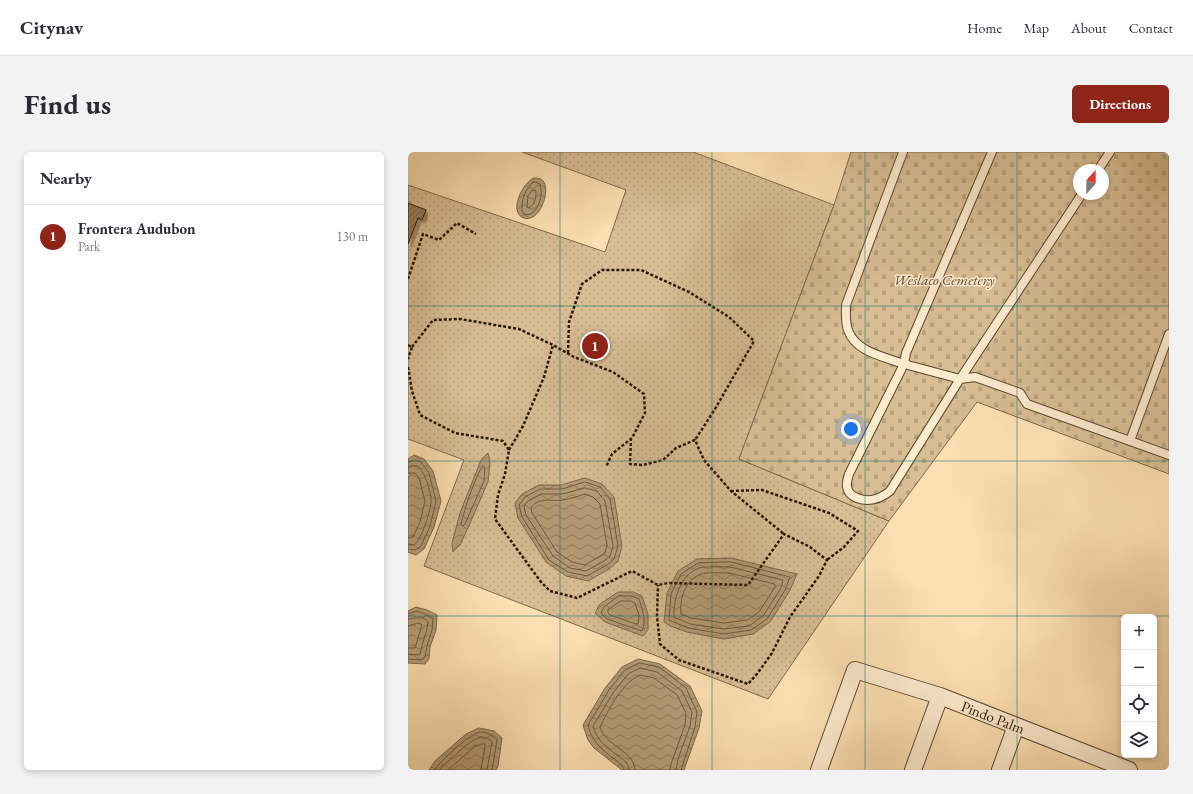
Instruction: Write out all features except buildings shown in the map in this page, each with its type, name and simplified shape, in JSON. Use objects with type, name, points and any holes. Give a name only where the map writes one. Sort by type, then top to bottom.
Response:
[{"type":"street","name":"Pindo Palm","points":[[819,770],[855,670],[940,696],[1016,726],[1095,763],[1129,770]]},
{"type":"street","points":[[912,770],[940,696]]},
{"type":"street","points":[[1000,770],[1016,726]]},
{"type":"lane","points":[[903,152],[846,305],[848,331],[856,343],[868,351],[904,364],[960,379],[975,377],[1020,393],[1027,404],[1169,455]]},
{"type":"lane","points":[[1102,164],[1110,152]]},
{"type":"lane","points":[[989,153],[906,353],[904,364],[849,474],[846,486],[849,493],[854,497],[870,500],[881,498],[890,492],[960,379],[1078,200]]},
{"type":"lane","points":[[1130,441],[1169,334]]},
{"type":"path","points":[[408,279],[423,234],[438,240],[457,223],[476,234]]},
{"type":"path","points":[[408,359],[412,347],[433,320],[460,319],[519,329],[553,344],[568,353],[613,372],[644,394],[645,413],[632,438],[630,464],[643,465],[663,460],[676,448],[695,440],[715,410],[754,341],[729,317],[690,292],[641,270],[602,270],[582,284],[569,322],[568,353]]},
{"type":"path","points":[[553,344],[544,376],[522,426],[509,450],[505,474],[498,495],[495,519],[541,582],[550,591],[577,598],[632,571],[658,585],[668,583],[748,585],[784,534]]},
{"type":"path","points":[[408,345],[412,347]]},
{"type":"path","points":[[408,367],[412,391],[420,415],[455,433],[503,441],[509,450]]},
{"type":"path","points":[[606,467],[612,454],[632,438]]},
{"type":"path","points":[[695,440],[704,460],[731,491],[784,534],[810,547],[827,560]]},
{"type":"path","points":[[658,585],[657,616],[660,644],[679,660],[748,684],[772,653],[790,617],[819,576],[827,560],[844,547],[858,531],[829,513],[762,490],[731,491]]},
{"type":"green space","points":[[522,152],[693,152],[834,205],[739,459],[889,521],[768,699],[424,566],[464,460],[408,439],[408,185],[605,252],[626,190]]},
{"type":"green space","name":"Weslaco Cemetery","points":[[851,152],[1169,152],[1169,474],[977,402],[889,521],[739,459],[834,205]]},
{"type":"water","points":[[534,178],[543,181],[546,191],[545,198],[535,216],[524,218],[519,215],[517,210],[518,198],[529,181]]},
{"type":"water","points":[[488,453],[490,462],[488,482],[460,545],[453,552],[452,543],[460,513],[481,460]]},
{"type":"water","points":[[414,455],[424,459],[433,471],[441,501],[434,527],[424,549],[416,555],[408,552],[408,459]]},
{"type":"water","points":[[585,478],[602,484],[614,497],[622,546],[618,561],[609,569],[588,581],[566,576],[546,562],[518,518],[515,503],[522,494],[539,485],[561,485]]},
{"type":"water","points":[[731,558],[797,574],[789,592],[770,622],[753,634],[724,639],[687,632],[670,626],[664,622],[667,593],[678,571],[697,559]]},
{"type":"water","points":[[618,592],[633,592],[642,596],[648,614],[648,630],[643,636],[605,622],[595,613],[600,604]]},
{"type":"water","points":[[416,607],[437,615],[436,630],[430,647],[429,659],[425,664],[408,663],[408,611]]},
{"type":"water","points":[[638,659],[660,664],[690,686],[702,711],[699,728],[684,770],[622,770],[594,748],[588,740],[583,725],[605,688],[622,667]]},
{"type":"water","points":[[479,728],[494,731],[502,738],[498,766],[496,770],[429,770],[435,761],[466,734]]},
{"type":"place","name":"Frontera Audubon","points":[[595,346]]}]
